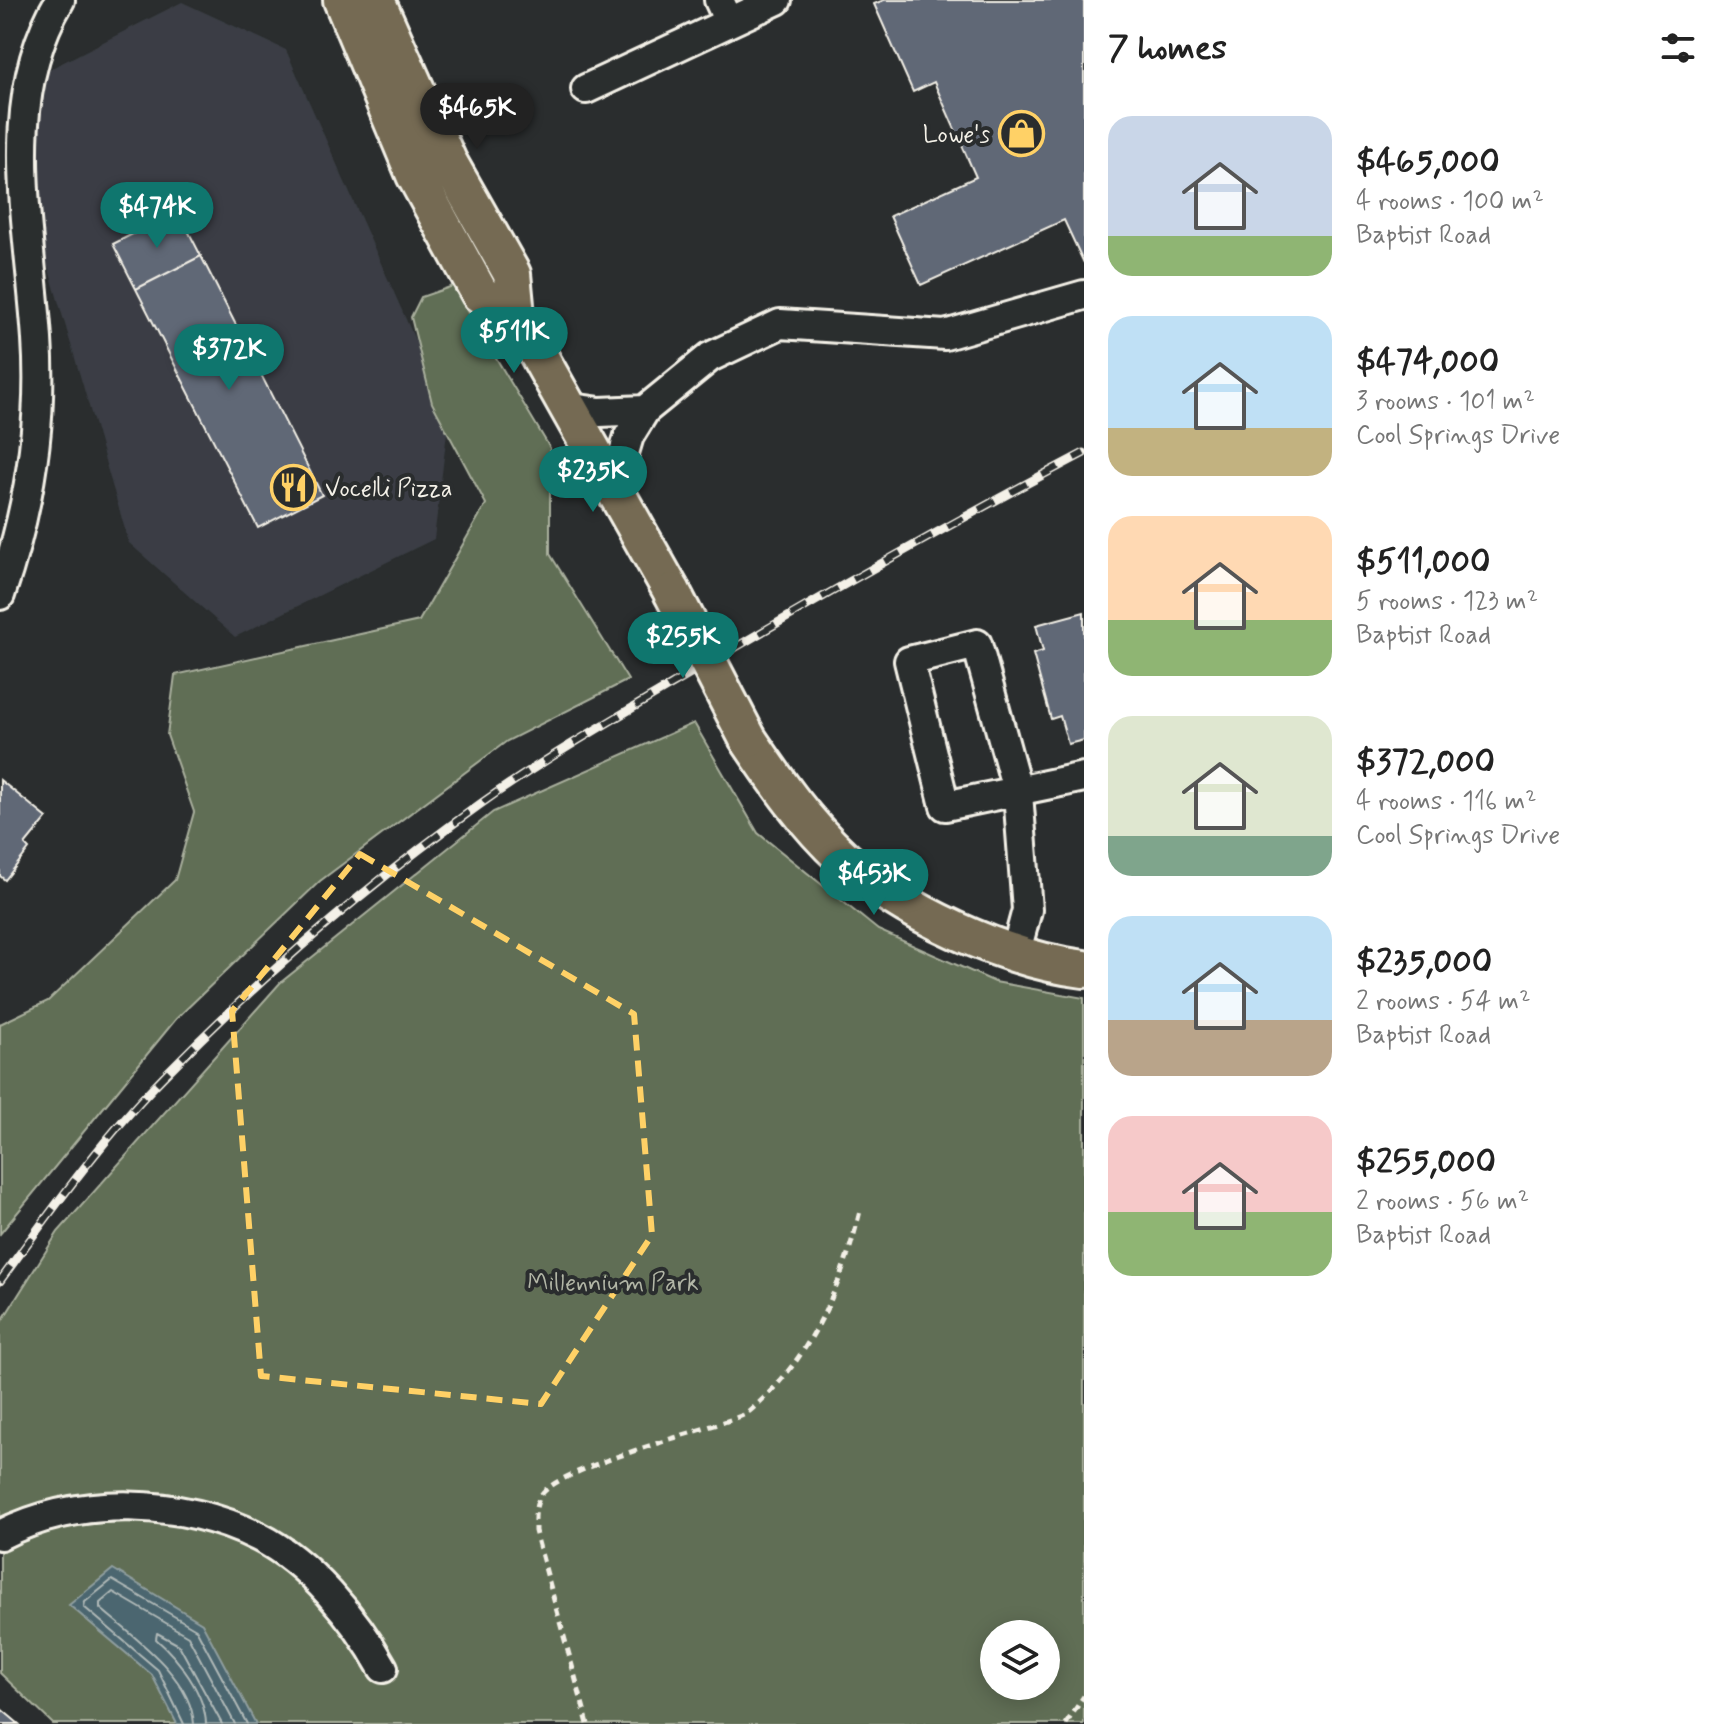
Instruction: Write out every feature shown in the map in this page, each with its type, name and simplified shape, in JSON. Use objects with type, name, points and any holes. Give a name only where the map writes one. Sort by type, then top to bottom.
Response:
[{"type":"main road","points":[[342,0],[415,175],[480,294],[516,315]]},
{"type":"main road","points":[[381,5],[448,161],[512,274],[516,315],[565,407],[672,592],[748,739],[789,801],[844,860],[906,903],[1015,955],[1084,969]]},
{"type":"street","points":[[0,595],[30,481],[39,380],[37,336],[5,129],[9,80],[24,42],[60,0]]},
{"type":"street","points":[[586,89],[724,11],[777,0]]},
{"type":"street","points":[[613,490],[629,436],[645,410],[710,357],[780,324],[945,335],[1084,295]]},
{"type":"street","points":[[565,407],[600,412],[645,410]]},
{"type":"street","points":[[1015,955],[1027,910],[1018,793],[977,644],[909,661],[945,806],[1018,793],[1084,777]]},
{"type":"street","points":[[0,1535],[19,1525],[79,1508],[130,1506],[194,1513],[260,1538],[321,1583],[361,1628],[383,1668]]},
{"type":"path","points":[[588,1724],[535,1531],[534,1511],[542,1493],[574,1473],[746,1414],[769,1396],[794,1368],[811,1342],[851,1248],[860,1211]]},
{"type":"path","points":[[1066,1724],[1084,1696]]},
{"type":"highlighted area","points":[[360,854],[634,1014],[652,1235],[541,1404],[261,1376],[232,1011]]},
{"type":"shaded area","points":[[182,2],[286,50],[449,416],[434,539],[235,637],[129,543],[43,249],[24,129],[36,76]]},
{"type":"green space","points":[[453,286],[550,448],[550,554],[628,680],[507,741],[320,881],[176,1019],[0,1234],[0,1024],[48,1001],[175,880],[194,812],[167,735],[175,675],[419,621],[486,504],[432,403],[411,317],[421,297]]},
{"type":"green space","name":"Millennium Park","points":[[694,723],[758,833],[878,930],[995,982],[1084,998],[1084,1724],[53,1724],[0,1673],[0,1324],[58,1232],[280,983],[493,812]]},
{"type":"water","points":[[113,1569],[202,1623],[256,1724],[177,1724],[152,1675],[69,1605]]},
{"type":"building","name":"Lowe's","points":[[884,0],[1084,0],[1084,263],[1064,220],[921,285],[890,216],[976,177],[934,82],[913,92],[874,4]]},
{"type":"building","points":[[178,211],[201,256],[136,289],[113,244]]},
{"type":"building","points":[[201,256],[322,495],[258,528],[136,289]]},
{"type":"building","points":[[1084,612],[1084,740],[1068,744],[1060,716],[1051,719],[1033,654],[1043,651],[1036,625]]},
{"type":"building","points":[[0,780],[47,818],[25,845],[29,849],[5,880],[0,876]]},
{"type":"building","points":[[0,1708],[19,1724],[0,1724]]},
{"type":"railway","points":[[0,1281],[99,1150],[164,1076],[238,1003],[316,934],[437,836],[505,787],[614,719],[889,559],[1084,453]]},
{"type":"place","name":"Lowe's","points":[[1021,134]]},
{"type":"place","name":"Vocelli Pizza","points":[[294,488]]}]
